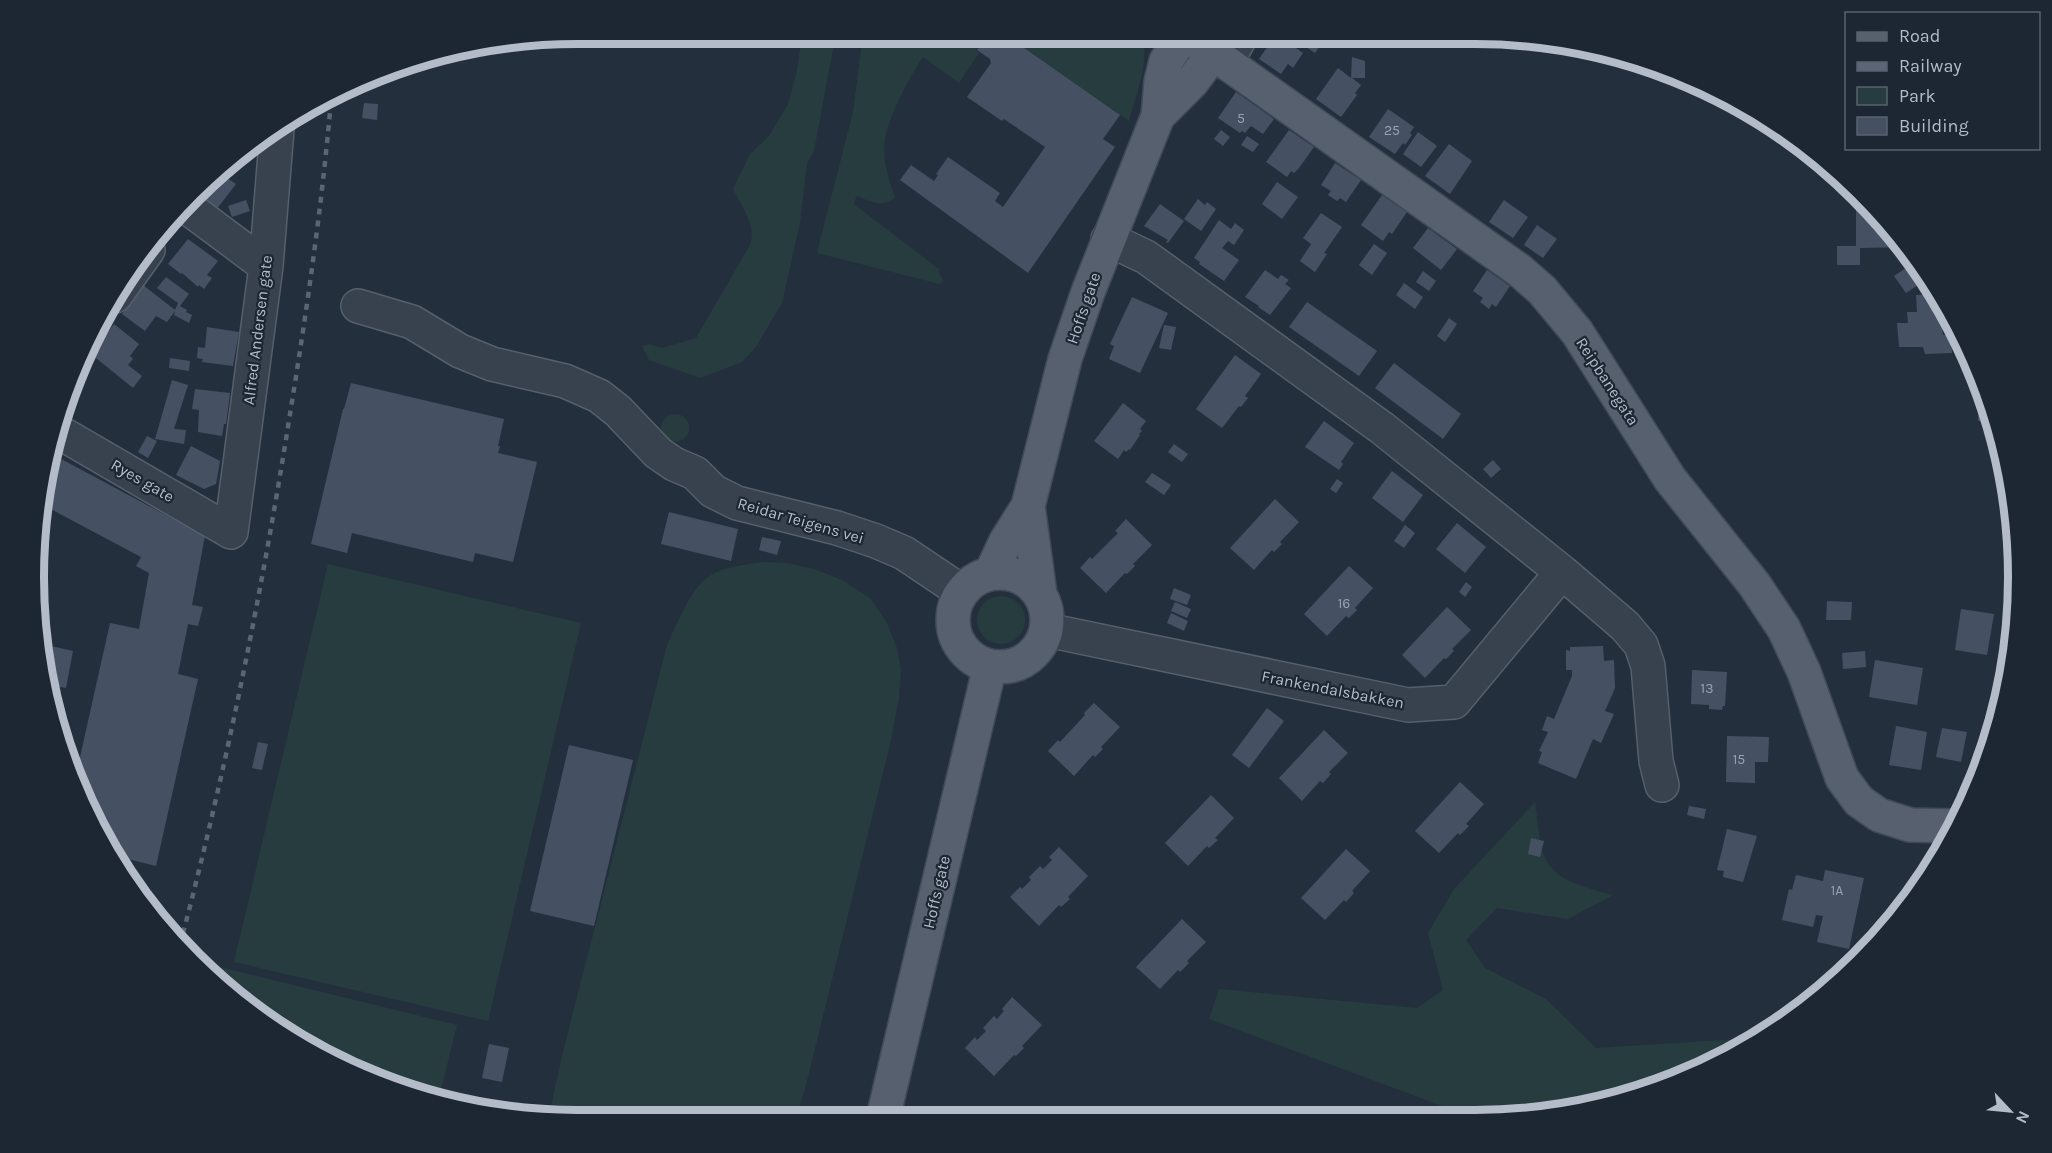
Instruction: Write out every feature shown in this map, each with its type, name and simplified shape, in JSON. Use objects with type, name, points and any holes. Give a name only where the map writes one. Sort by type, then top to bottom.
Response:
[{"type":"main road","name":"Hoffs gate","points":[[992,573],[1006,541],[1028,506],[1065,359],[1108,239],[1158,116],[1161,81],[1166,61],[1178,44]]},
{"type":"main road","name":"Reipbanegata","points":[[1199,44],[1509,264],[1542,290],[1577,332],[1670,479],[1754,584],[1784,629],[1804,672],[1842,778],[1859,801],[1879,815],[1910,825],[1946,826]]},
{"type":"main road","name":"Hoffs gate","points":[[1158,116],[1192,81],[1219,59]]},
{"type":"main road","name":"Hoffs gate","points":[[1028,506],[1040,594]]},
{"type":"main road","points":[[992,573],[1009,573],[1027,580],[1040,594],[1047,611],[1047,630],[1039,647],[1026,660],[1009,667],[990,666],[973,659],[960,645],[954,628],[954,609],[962,592],[975,580],[992,573]]},
{"type":"main road","name":"Hoffs gate","points":[[885,1110],[990,666]]},
{"type":"street","points":[[1219,59],[1233,44]]},
{"type":"street","name":"Alfred Andersen gate","points":[[231,532],[266,266],[276,136]]},
{"type":"street","points":[[191,209],[266,266]]},
{"type":"street","points":[[1108,239],[1146,257],[1382,428],[1562,572],[1625,626],[1641,645],[1648,666],[1656,761],[1662,785]]},
{"type":"street","name":"Reidar Teigens vei","points":[[358,306],[412,322],[460,351],[492,364],[565,381],[599,396],[618,411],[658,453],[674,464],[695,473],[713,491],[737,503],[837,528],[876,541],[904,553],[962,592]]},
{"type":"street","name":"Ryes gate","points":[[63,434],[231,532]]},
{"type":"street","name":"Frankendalsbakken","points":[[1047,630],[1408,705],[1454,702],[1562,572]]},
{"type":"green space","points":[[801,44],[834,44],[814,151],[807,164],[800,223],[782,303],[756,347],[742,362],[700,378],[649,360],[642,346],[649,344],[662,348],[696,338],[750,245],[752,238],[750,223],[733,189],[750,154],[769,136],[788,104],[797,71]]},
{"type":"green space","points":[[862,44],[981,44],[976,50],[979,53],[959,83],[923,57],[887,129],[885,163],[895,198],[881,203],[857,196],[854,202],[939,269],[943,280],[940,284],[817,253],[853,112]]},
{"type":"green space","points":[[1018,44],[1144,44],[1143,67],[1129,121]]},
{"type":"green space","points":[[675,414],[685,418],[689,428],[685,438],[675,442],[665,438],[661,428],[665,418]]},
{"type":"green space","points":[[763,562],[787,563],[814,569],[842,580],[870,598],[886,621],[897,648],[901,671],[899,698],[890,745],[798,1110],[551,1109],[565,1044],[667,645],[689,599],[701,583],[714,573]]},
{"type":"green space","points":[[328,564],[581,623],[488,1021],[234,962]]},
{"type":"green space","points":[[996,596],[1006,596],[1021,606],[1025,620],[1024,629],[1015,640],[1006,644],[996,644],[981,634],[977,625],[977,615],[987,600]]},
{"type":"green space","points":[[1535,802],[1541,845],[1550,866],[1565,879],[1613,895],[1568,919],[1497,908],[1466,940],[1485,968],[1546,999],[1596,1048],[1740,1039],[1679,1069],[1613,1091],[1545,1105],[1453,1110],[1209,1019],[1219,989],[1417,1008],[1443,990],[1428,933],[1454,889]]},
{"type":"green space","points":[[220,967],[457,1025],[441,1091],[405,1081],[341,1055],[280,1020],[219,971]]},
{"type":"building","points":[[982,44],[1018,44],[1120,115],[1103,139],[1115,147],[1028,273],[900,180],[911,165],[934,181],[948,157],[1000,193],[995,201],[1003,207],[1045,147],[967,97],[991,63],[990,59],[977,50]]},
{"type":"building","points":[[1269,44],[1290,44],[1303,53],[1293,68],[1288,64],[1281,74],[1259,59]]},
{"type":"building","points":[[1308,44],[1321,44],[1315,53],[1306,47]]},
{"type":"building","points":[[1352,57],[1365,61],[1365,78],[1352,78],[1361,85],[1355,93],[1357,95],[1341,117],[1316,99],[1338,68],[1351,78]]},
{"type":"building","points":[[1236,92],[1274,119],[1263,134],[1251,126],[1245,133],[1242,131],[1240,133],[1218,118]]},
{"type":"building","points":[[364,103],[378,104],[377,120],[362,118]]},
{"type":"building","points":[[1388,109],[1414,127],[1405,145],[1403,143],[1395,154],[1369,137]]},
{"type":"building","points":[[1221,130],[1230,137],[1223,146],[1214,139]]},
{"type":"building","points":[[1289,130],[1314,147],[1299,168],[1294,173],[1291,171],[1287,177],[1266,162]]},
{"type":"building","points":[[1418,132],[1437,146],[1421,167],[1403,154]]},
{"type":"building","points":[[1247,136],[1259,144],[1253,152],[1241,145]]},
{"type":"building","points":[[1449,144],[1472,161],[1450,194],[1425,176]]},
{"type":"building","points":[[1335,163],[1361,180],[1346,202],[1340,198],[1337,201],[1328,195],[1331,191],[1321,185]]},
{"type":"building","points":[[225,176],[236,184],[216,210],[201,199]]},
{"type":"building","points":[[1277,182],[1298,197],[1282,219],[1262,204]]},
{"type":"building","points":[[1382,195],[1407,212],[1392,234],[1389,232],[1383,241],[1361,225]]},
{"type":"building","points":[[1198,199],[1205,205],[1207,202],[1216,209],[1201,231],[1184,219]]},
{"type":"building","points":[[246,200],[250,211],[232,217],[228,206]]},
{"type":"building","points":[[1504,200],[1528,217],[1513,238],[1489,222]]},
{"type":"building","points":[[1160,204],[1184,221],[1168,243],[1166,242],[1168,240],[1144,226]]},
{"type":"building","points":[[1856,204],[1894,247],[1860,248],[1860,265],[1837,265],[1837,246],[1856,246]]},
{"type":"building","points":[[1321,213],[1342,227],[1324,253],[1327,254],[1315,272],[1300,261],[1311,244],[1303,238]]},
{"type":"building","points":[[1219,220],[1231,229],[1235,223],[1244,230],[1234,245],[1228,241],[1222,248],[1239,260],[1224,281],[1194,258]]},
{"type":"building","points":[[1537,225],[1557,239],[1543,258],[1524,245]]},
{"type":"building","points":[[1428,228],[1457,249],[1441,270],[1413,248]]},
{"type":"building","points":[[188,239],[218,261],[207,275],[212,278],[204,289],[168,264]]},
{"type":"building","points":[[1374,244],[1387,253],[1372,275],[1359,265]]},
{"type":"building","points":[[1909,266],[1921,283],[1906,293],[1894,276]]},
{"type":"building","points":[[1265,270],[1278,279],[1281,275],[1289,280],[1285,284],[1291,288],[1270,315],[1245,297]]},
{"type":"building","points":[[1487,270],[1510,286],[1496,307],[1492,304],[1489,309],[1480,302],[1483,298],[1473,291]]},
{"type":"building","points":[[1423,271],[1436,281],[1429,291],[1416,282]]},
{"type":"building","points":[[166,277],[189,294],[180,306],[192,315],[189,323],[174,315],[175,311],[167,322],[156,316],[145,331],[122,314],[143,285],[175,310],[178,303],[157,288]]},
{"type":"building","points":[[1404,283],[1423,297],[1415,309],[1396,295]]},
{"type":"building","points":[[1928,294],[1942,319],[1943,335],[1951,336],[1952,353],[1925,354],[1923,347],[1899,347],[1897,323],[1908,323],[1907,312],[1917,312],[1916,295]]},
{"type":"building","points":[[1132,297],[1168,313],[1140,373],[1109,359],[1114,346],[1110,344]]},
{"type":"building","points":[[1307,302],[1377,351],[1359,376],[1289,327]]},
{"type":"building","points":[[1449,318],[1457,324],[1445,342],[1437,336]]},
{"type":"building","points":[[114,324],[139,344],[130,356],[133,359],[128,365],[142,376],[133,388],[92,355]]},
{"type":"building","points":[[1164,325],[1176,327],[1171,350],[1159,348]]},
{"type":"building","points":[[207,327],[239,332],[233,366],[202,362],[203,359],[197,358],[198,347],[205,348]]},
{"type":"building","points":[[1235,355],[1261,374],[1245,396],[1248,398],[1222,428],[1196,409]]},
{"type":"building","points":[[170,358],[190,361],[189,371],[169,368]]},
{"type":"building","points":[[1394,363],[1461,414],[1443,439],[1375,388]]},
{"type":"building","points":[[172,380],[188,385],[174,429],[186,430],[184,444],[155,439]]},
{"type":"building","points":[[351,383],[504,419],[498,453],[537,462],[513,562],[475,553],[473,562],[352,533],[347,553],[311,544]]},
{"type":"building","points":[[195,389],[230,393],[222,436],[198,432],[199,410],[192,409]]},
{"type":"building","points":[[1978,400],[1985,421],[1978,421]]},
{"type":"building","points":[[1123,403],[1146,421],[1130,450],[1126,452],[1124,450],[1118,459],[1094,441]]},
{"type":"building","points":[[1324,421],[1354,443],[1341,462],[1343,464],[1339,470],[1305,447]]},
{"type":"building","points":[[147,436],[157,441],[148,458],[138,452]]},
{"type":"building","points":[[1174,444],[1188,454],[1182,462],[1168,452]]},
{"type":"building","points":[[191,446],[220,461],[216,484],[204,489],[176,475]]},
{"type":"building","points":[[58,457],[205,536],[192,605],[203,607],[198,626],[188,624],[178,674],[198,679],[156,866],[124,858],[98,812],[78,765],[110,623],[139,629],[149,573],[136,566],[141,557],[48,508]]},
{"type":"building","points":[[1493,460],[1501,469],[1491,478],[1483,469]]},
{"type":"building","points":[[1392,471],[1423,495],[1403,522],[1372,498]]},
{"type":"building","points":[[1152,473],[1171,485],[1164,495],[1145,482]]},
{"type":"building","points":[[1337,479],[1343,483],[1336,493],[1330,489]]},
{"type":"building","points":[[1275,499],[1299,522],[1280,542],[1282,544],[1274,552],[1272,550],[1254,570],[1230,548]]},
{"type":"building","points":[[669,512],[738,529],[731,561],[661,544]]},
{"type":"building","points":[[1126,519],[1152,545],[1133,564],[1135,566],[1106,593],[1080,568],[1118,533],[1115,531]]},
{"type":"building","points":[[1457,523],[1486,547],[1465,573],[1436,549]]},
{"type":"building","points":[[1405,525],[1415,533],[1404,548],[1394,541]]},
{"type":"building","points":[[762,537],[781,541],[777,555],[759,550]]},
{"type":"building","points":[[1349,566],[1373,588],[1355,608],[1357,610],[1349,618],[1346,616],[1327,636],[1304,614]]},
{"type":"building","points":[[1466,582],[1472,587],[1465,597],[1459,592]]},
{"type":"building","points":[[1174,588],[1191,595],[1187,605],[1170,599]]},
{"type":"building","points":[[1827,601],[1852,602],[1851,620],[1826,620]]},
{"type":"building","points":[[1175,602],[1191,609],[1187,618],[1171,611]]},
{"type":"building","points":[[1447,607],[1471,630],[1452,649],[1454,651],[1425,678],[1402,655]]},
{"type":"building","points":[[1961,609],[1994,614],[1987,655],[1955,650]]},
{"type":"building","points":[[1171,613],[1188,621],[1184,631],[1167,623]]},
{"type":"building","points":[[48,645],[73,651],[66,688],[55,686]]},
{"type":"building","points":[[1603,646],[1604,661],[1614,660],[1615,688],[1605,711],[1614,714],[1601,743],[1593,739],[1576,779],[1538,763],[1542,752],[1539,751],[1548,732],[1542,730],[1547,716],[1554,719],[1572,676],[1572,670],[1566,670],[1566,650],[1570,651],[1570,647]]},
{"type":"building","points":[[1865,651],[1866,667],[1843,669],[1842,653]]},
{"type":"building","points":[[1875,660],[1923,668],[1917,705],[1869,697]]},
{"type":"building","points":[[1692,670],[1727,672],[1725,706],[1722,710],[1709,709],[1709,705],[1691,704]]},
{"type":"building","points":[[1094,703],[1120,727],[1101,747],[1103,749],[1095,757],[1093,755],[1074,776],[1048,751],[1058,740],[1060,742]]},
{"type":"building","points":[[1267,708],[1284,721],[1249,768],[1232,755]]},
{"type":"building","points":[[1896,726],[1927,732],[1921,770],[1889,765]]},
{"type":"building","points":[[1942,728],[1967,732],[1961,762],[1936,757]]},
{"type":"building","points":[[1324,730],[1348,753],[1329,772],[1331,774],[1323,783],[1320,781],[1302,801],[1279,778]]},
{"type":"building","points":[[1727,736],[1769,737],[1768,762],[1755,762],[1755,783],[1726,782]]},
{"type":"building","points":[[258,742],[268,744],[262,770],[252,768]]},
{"type":"building","points":[[569,745],[633,760],[594,926],[530,911]]},
{"type":"building","points":[[1460,782],[1484,804],[1466,824],[1469,826],[1460,835],[1458,833],[1439,853],[1415,831]]},
{"type":"building","points":[[1211,795],[1234,818],[1215,838],[1218,840],[1209,848],[1207,846],[1188,866],[1165,843]]},
{"type":"building","points":[[1689,806],[1706,809],[1704,819],[1687,815]]},
{"type":"building","points":[[1727,829],[1757,836],[1743,882],[1723,877],[1724,871],[1717,870]]},
{"type":"building","points":[[1531,838],[1544,841],[1540,857],[1528,854]]},
{"type":"building","points":[[1059,847],[1088,876],[1068,897],[1070,899],[1061,907],[1059,905],[1039,926],[1010,897],[1031,880],[1029,877],[1040,866],[1043,869],[1052,860],[1049,857]]},
{"type":"building","points":[[1346,849],[1370,871],[1352,891],[1354,893],[1346,902],[1344,900],[1325,920],[1301,898]]},
{"type":"building","points":[[1825,870],[1864,878],[1849,949],[1817,942],[1823,916],[1816,915],[1813,927],[1782,920],[1789,889],[1792,890],[1796,875],[1823,881]]},
{"type":"building","points":[[1182,919],[1206,942],[1187,961],[1189,963],[1180,972],[1178,970],[1160,989],[1136,967]]},
{"type":"building","points":[[1012,997],[1042,1025],[1022,1046],[1024,1048],[994,1076],[965,1048],[975,1037],[977,1040],[986,1031],[983,1028],[994,1016],[997,1019]]},
{"type":"building","points":[[489,1044],[509,1048],[502,1082],[482,1078]]},
{"type":"railway","points":[[183,935],[228,747],[267,547],[308,296],[331,104]]}]
